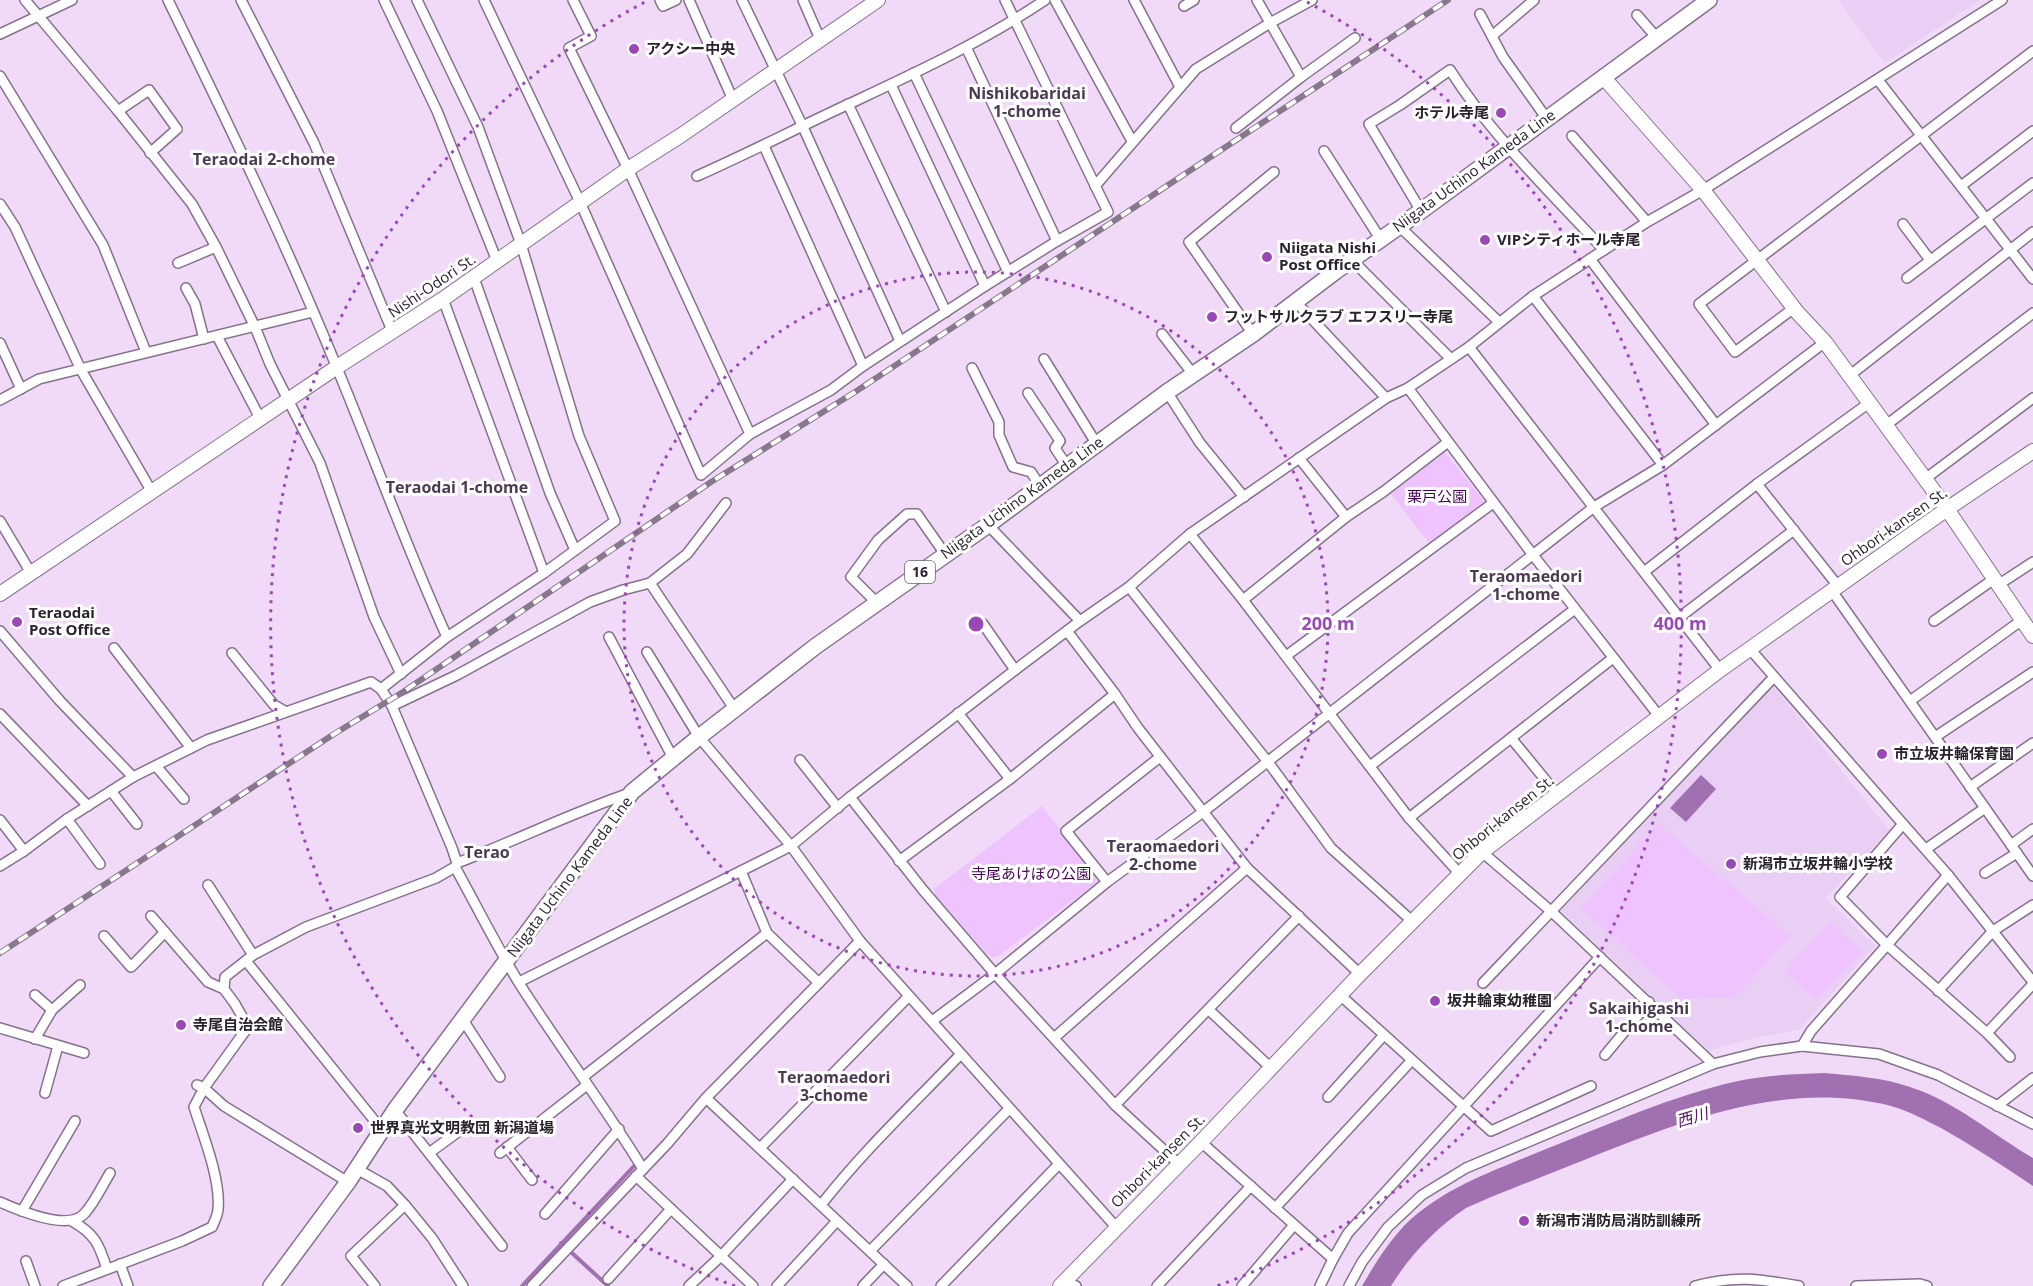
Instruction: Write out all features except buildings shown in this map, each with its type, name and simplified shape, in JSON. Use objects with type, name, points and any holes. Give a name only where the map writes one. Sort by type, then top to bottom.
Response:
[{"type":"main road","name":"Niigata Uchino Kameda Line","points":[[271,1286],[348,1182],[395,1110],[632,792],[816,646],[988,525],[1096,443],[1252,334],[1381,240],[1398,225],[1421,211],[1709,0]]},
{"type":"street","points":[[25,0],[192,204],[216,247],[320,463],[374,617],[401,674]]},
{"type":"street","points":[[0,34],[72,0]]},
{"type":"street","points":[[168,0],[261,194],[313,312],[403,536],[447,637]]},
{"type":"street","points":[[241,0],[314,143],[393,333]]},
{"type":"street","points":[[384,0],[437,111],[497,261]]},
{"type":"street","points":[[381,689],[447,637],[544,573],[615,521],[579,436],[522,244],[478,126],[417,0]]},
{"type":"street","points":[[484,0],[580,202],[701,475],[750,435],[831,390],[900,341],[985,286],[1108,212],[1005,0]]},
{"type":"street","points":[[573,0],[591,36],[568,48],[627,169],[750,435]]},
{"type":"street","points":[[660,0],[663,6],[676,0]]},
{"type":"street","points":[[688,0],[733,100]]},
{"type":"street","points":[[742,0],[803,127],[900,341]]},
{"type":"street","points":[[803,0],[820,39]]},
{"type":"street","name":"Nishi-Odori St.","points":[[0,594],[289,402],[337,367],[393,333],[627,169],[733,100],[878,0]]},
{"type":"street","points":[[697,176],[891,85],[1015,21],[1045,0]]},
{"type":"street","points":[[1055,0],[1132,141]]},
{"type":"street","points":[[1134,0],[1180,87]]},
{"type":"street","points":[[1184,6],[1194,0]]},
{"type":"street","points":[[1257,0],[1301,76]]},
{"type":"street","points":[[1095,186],[1196,69],[1312,0]]},
{"type":"street","points":[[1492,36],[1534,0]]},
{"type":"street","points":[[519,982],[791,846],[958,713],[1129,587],[1190,534],[1386,398],[1408,388],[1469,347],[1533,296],[2002,0]]},
{"type":"street","points":[[1480,14],[1503,57],[1547,119]]},
{"type":"street","points":[[1637,15],[1657,38]]},
{"type":"street","points":[[1236,128],[1301,76],[1355,38]]},
{"type":"street","points":[[966,47],[1057,241]]},
{"type":"street","points":[[1794,308],[1735,352],[1699,304],[2033,51]]},
{"type":"street","points":[[1421,211],[1369,124],[1450,70],[1468,98],[1509,147],[1604,250]]},
{"type":"street","points":[[914,73],[1008,272]]},
{"type":"street","points":[[0,76],[103,245],[146,352]]},
{"type":"street","points":[[1604,78],[1703,190],[1794,308],[1825,342],[1947,509],[2033,636]]},
{"type":"street","points":[[1878,80],[2033,279]]},
{"type":"street","points":[[891,85],[985,286]]},
{"type":"street","points":[[118,111],[149,90],[177,129],[150,153]]},
{"type":"street","points":[[848,104],[946,312]]},
{"type":"street","points":[[1961,186],[2033,130]]},
{"type":"street","points":[[1572,136],[1647,222]]},
{"type":"street","points":[[764,146],[863,366]]},
{"type":"street","points":[[1324,151],[1381,240]]},
{"type":"street","points":[[1252,334],[1189,242],[1274,172]]},
{"type":"street","points":[[1907,278],[2033,183]]},
{"type":"street","points":[[0,204],[15,227],[81,370],[152,492]]},
{"type":"street","points":[[1903,224],[1930,261]]},
{"type":"street","points":[[1398,225],[1499,322]]},
{"type":"street","points":[[1849,376],[2033,232]]},
{"type":"street","points":[[178,263],[216,247]]},
{"type":"street","points":[[1590,259],[1716,424]]},
{"type":"street","points":[[1352,260],[1451,359]]},
{"type":"street","points":[[474,278],[550,493],[575,550]]},
{"type":"street","points":[[186,288],[195,304],[204,339]]},
{"type":"street","points":[[1533,296],[1663,465]]},
{"type":"street","points":[[443,299],[544,573]]},
{"type":"street","points":[[1295,301],[1386,398]]},
{"type":"street","points":[[0,400],[39,379],[313,312]]},
{"type":"street","points":[[1886,426],[2033,313]]},
{"type":"street","points":[[1162,334],[1193,374]]},
{"type":"street","points":[[217,336],[261,420]]},
{"type":"street","points":[[932,1021],[995,974],[1107,882],[1268,762],[1594,507],[1663,465],[1825,342]]},
{"type":"street","points":[[0,343],[21,389]]},
{"type":"street","points":[[1469,347],[1720,670]]},
{"type":"street","points":[[1044,359],[1096,443]]},
{"type":"street","points":[[972,368],[999,422],[999,435],[1013,466],[1031,472],[1040,486]]},
{"type":"street","points":[[1408,388],[1493,503],[1659,716]]},
{"type":"street","points":[[1167,392],[1200,442],[1244,497]]},
{"type":"street","points":[[1028,393],[1060,441],[1055,448],[1067,466]]},
{"type":"street","points":[[1925,479],[2033,398]]},
{"type":"street","points":[[1644,572],[1757,483],[1869,403]]},
{"type":"street","points":[[1243,600],[1346,517],[1448,442]]},
{"type":"street","name":"Ohbori-kansen St.","points":[[1067,1284],[1116,1227],[1201,1142],[1359,975],[1482,852],[1720,670],[2033,451]]},
{"type":"street","points":[[1299,458],[1346,517]]},
{"type":"street","points":[[1757,483],[1835,588],[1910,701],[2033,876]]},
{"type":"street","points":[[392,706],[457,675],[590,602],[650,583],[687,554],[726,503]]},
{"type":"street","points":[[1286,656],[1493,503]]},
{"type":"street","points":[[878,604],[851,577],[878,540],[907,514],[917,514],[945,554]]},
{"type":"street","points":[[0,521],[31,573]]},
{"type":"street","points":[[988,525],[1080,621]]},
{"type":"street","points":[[1680,618],[1794,530]]},
{"type":"street","points":[[1190,534],[1409,818],[1460,874]]},
{"type":"street","points":[[1934,621],[2033,562]]},
{"type":"street","points":[[650,583],[735,710]]},
{"type":"street","points":[[1129,587],[1268,762],[1331,848],[1412,921]]},
{"type":"street","points":[[1370,765],[1575,609]]},
{"type":"street","points":[[1910,701],[2022,620]]},
{"type":"street","points":[[983,624],[1015,670]]},
{"type":"street","points":[[1067,631],[1160,757],[1247,868],[1359,975]]},
{"type":"street","points":[[0,632],[60,701],[134,777]]},
{"type":"street","points":[[609,637],[674,759]]},
{"type":"street","points":[[114,648],[191,748]]},
{"type":"street","points":[[1750,649],[1926,849],[2033,983],[1987,1033]]},
{"type":"street","points":[[647,652],[699,737],[791,846],[860,941],[1116,1227]]},
{"type":"street","points":[[232,653],[274,705],[286,712]]},
{"type":"street","points":[[1409,818],[1613,658]]},
{"type":"street","points":[[1935,737],[2033,672]]},
{"type":"street","points":[[1483,983],[1774,677]]},
{"type":"street","points":[[0,866],[67,819],[156,765],[207,740],[372,682],[381,689],[392,706],[452,848],[456,865],[507,962],[619,1129],[643,1169]]},
{"type":"street","points":[[899,861],[1010,779],[1115,694]]},
{"type":"street","points":[[958,713],[1010,779]]},
{"type":"street","points":[[0,714],[88,806]]},
{"type":"street","points":[[1511,738],[1557,794]]},
{"type":"street","points":[[1970,787],[2033,743]]},
{"type":"street","points":[[1107,882],[1066,831],[1160,757]]},
{"type":"street","points":[[800,760],[838,807]]},
{"type":"street","points":[[156,765],[184,799]]},
{"type":"street","points":[[111,792],[137,824]]},
{"type":"street","points":[[224,989],[225,977],[250,958],[306,927],[436,878],[456,865],[592,806],[632,792]]},
{"type":"street","points":[[850,797],[899,861],[995,974],[1115,1105],[1179,1164]]},
{"type":"street","points":[[1926,849],[1985,808]]},
{"type":"street","points":[[67,819],[100,864]]},
{"type":"street","points":[[0,820],[24,851]]},
{"type":"street","points":[[1903,824],[1840,897],[1887,945],[1987,1033],[2010,1057]]},
{"type":"street","points":[[1985,873],[2014,849],[2033,829]]},
{"type":"street","points":[[1482,852],[1552,912],[1713,1064]]},
{"type":"street","points":[[1054,1038],[1247,868]]},
{"type":"street","points":[[741,871],[767,933],[819,983]]},
{"type":"street","points":[[1802,1046],[1811,1031],[1948,875]]},
{"type":"street","points":[[208,885],[250,958],[382,1130]]},
{"type":"street","points":[[1938,991],[1993,931],[2033,905]]},
{"type":"street","points":[[63,1286],[182,1241],[212,1227],[218,1210],[216,1185],[194,1107],[200,1087],[248,1027],[224,989],[208,981],[151,915]]},
{"type":"street","points":[[1115,1105],[1299,916]]},
{"type":"street","points":[[104,936],[131,967],[165,932]]},
{"type":"street","points":[[532,1180],[504,1150],[767,933]]},
{"type":"street","points":[[532,1286],[643,1169],[706,1098],[860,941]]},
{"type":"street","points":[[1320,1286],[1348,1233],[1600,957]]},
{"type":"street","points":[[35,1039],[52,1010],[80,985]]},
{"type":"street","points":[[35,995],[52,1010]]},
{"type":"street","points":[[1340,995],[1491,1131],[1591,1086]]},
{"type":"street","points":[[760,1148],[909,996]]},
{"type":"street","points":[[1605,1054],[1648,1002]]},
{"type":"street","points":[[1209,1010],[1271,1068]]},
{"type":"street","points":[[463,1020],[500,1077]]},
{"type":"street","points":[[0,1028],[84,1053]]},
{"type":"street","points":[[1328,1097],[1384,1035]]},
{"type":"street","points":[[45,1093],[58,1046]]},
{"type":"street","points":[[1348,1286],[1362,1262],[1388,1227],[1422,1195],[1466,1168],[1713,1064],[1760,1052],[1802,1046],[1879,1054],[1938,1075],[2033,1125]]},
{"type":"street","points":[[821,1205],[837,1184],[960,1055]]},
{"type":"street","points":[[1275,1208],[1412,1060]]},
{"type":"street","points":[[1997,1106],[2033,1078]]},
{"type":"street","points":[[200,1087],[224,1106],[348,1182]]},
{"type":"street","points":[[706,1098],[907,1286]]},
{"type":"street","points":[[870,1251],[1009,1109]]},
{"type":"street","points":[[395,1110],[501,1246]]},
{"type":"street","points":[[22,1211],[75,1121]]},
{"type":"street","points":[[429,1153],[462,1129]]},
{"type":"street","points":[[545,1214],[619,1129]]},
{"type":"street","points":[[1201,1142],[1333,1259]]},
{"type":"street","points":[[941,1286],[1059,1164]]},
{"type":"street","points":[[357,1169],[387,1186],[405,1204],[432,1238],[463,1286]]},
{"type":"street","points":[[72,1221],[84,1215],[110,1173]]},
{"type":"street","points":[[636,1176],[753,1286]]},
{"type":"street","points":[[689,1286],[721,1256],[792,1179]]},
{"type":"street","points":[[1157,1286],[1251,1186]]},
{"type":"street","points":[[0,1202],[37,1217],[72,1221],[85,1228],[99,1244],[107,1269]]},
{"type":"street","points":[[375,1286],[351,1256],[405,1204]]},
{"type":"street","points":[[608,1279],[671,1209]]},
{"type":"street","points":[[777,1286],[837,1221]]},
{"type":"street","points":[[1242,1286],[1294,1225]]},
{"type":"street","points":[[26,1261],[35,1286]]},
{"type":"street","points":[[120,1264],[128,1286]]},
{"type":"street","points":[[863,1286],[884,1264]]},
{"type":"street","points":[[1695,1286],[1719,1280],[1734,1283],[1757,1278],[1800,1286]]},
{"type":"street","points":[[1856,1286],[1920,1284],[1927,1286]]},
{"type":"shaded area","points":[[1838,0],[1980,0],[1885,63]]},
{"type":"shaded area","name":"新潟市立坂井輪小学校","points":[[1771,683],[1889,830],[1826,898],[1875,946],[1799,1030],[1750,1039],[1708,1051],[1561,911]]},
{"type":"green space","name":"栗戸公園","points":[[1444,451],[1484,501],[1430,544],[1390,493]]},
{"type":"green space","name":"寺尾あけぼの公園","points":[[1042,806],[1096,877],[1096,883],[997,957],[990,957],[935,895],[934,889]]},
{"type":"green space","points":[[1658,823],[1790,936],[1736,997],[1681,999],[1581,908]]},
{"type":"green space","points":[[1830,922],[1862,951],[1816,1000],[1784,971]]},
{"type":"water","points":[[1701,775],[1716,789],[1686,822],[1670,808]]},
{"type":"water","name":"西川","points":[[1824,1073],[1889,1081],[1927,1093],[1943,1101],[2033,1158],[2033,1186],[1953,1135],[1898,1108],[1848,1099],[1805,1098],[1763,1103],[1679,1124],[1598,1154],[1466,1208],[1424,1243],[1391,1286],[1362,1286],[1390,1243],[1410,1220],[1441,1197],[1475,1179],[1690,1094],[1749,1079]]},
{"type":"waterway","points":[[522,1286],[635,1165]]},
{"type":"waterway","points":[[561,1243],[608,1286]]},
{"type":"railway","points":[[0,953],[334,734],[403,692],[711,482],[855,392],[1448,0]]},
{"type":"place","name":"アクシー中央","points":[[634,49]]},
{"type":"place","name":"ホテル寺尾","points":[[1501,113]]},
{"type":"place","name":"VIPシティホール寺尾","points":[[1485,240]]},
{"type":"place","name":"Niigata Nishi Post Office","points":[[1267,257]]},
{"type":"place","name":"フットサルクラブ エフスリー寺尾","points":[[1212,317]]},
{"type":"place","name":"Teraodai Post Office","points":[[17,622]]},
{"type":"place","name":"市立坂井輪保育園","points":[[1882,754]]},
{"type":"place","name":"新潟市立坂井輪小学校","points":[[1731,864]]},
{"type":"place","name":"坂井輪東幼稚園","points":[[1435,1001]]},
{"type":"place","name":"寺尾自治会館","points":[[181,1025]]},
{"type":"place","name":"世界真光文明教団 新潟道場","points":[[358,1128]]},
{"type":"place","name":"新潟市消防局消防訓練所","points":[[1524,1221]]},
{"type":"district","name":"Nishikobaridai 1-chome","points":[[1027,102]]},
{"type":"district","name":"Teraodai 2-chome","points":[[264,159]]},
{"type":"district","name":"Teraodai 1-chome","points":[[457,487]]},
{"type":"district","name":"Teraomaedori 1-chome","points":[[1526,585]]},
{"type":"district","name":"Terao","points":[[487,852]]},
{"type":"district","name":"Teraomaedori 2-chome","points":[[1163,855]]},
{"type":"district","name":"Sakaihigashi 1-chome","points":[[1639,1017]]},
{"type":"district","name":"Teraomaedori 3-chome","points":[[834,1086]]}]
